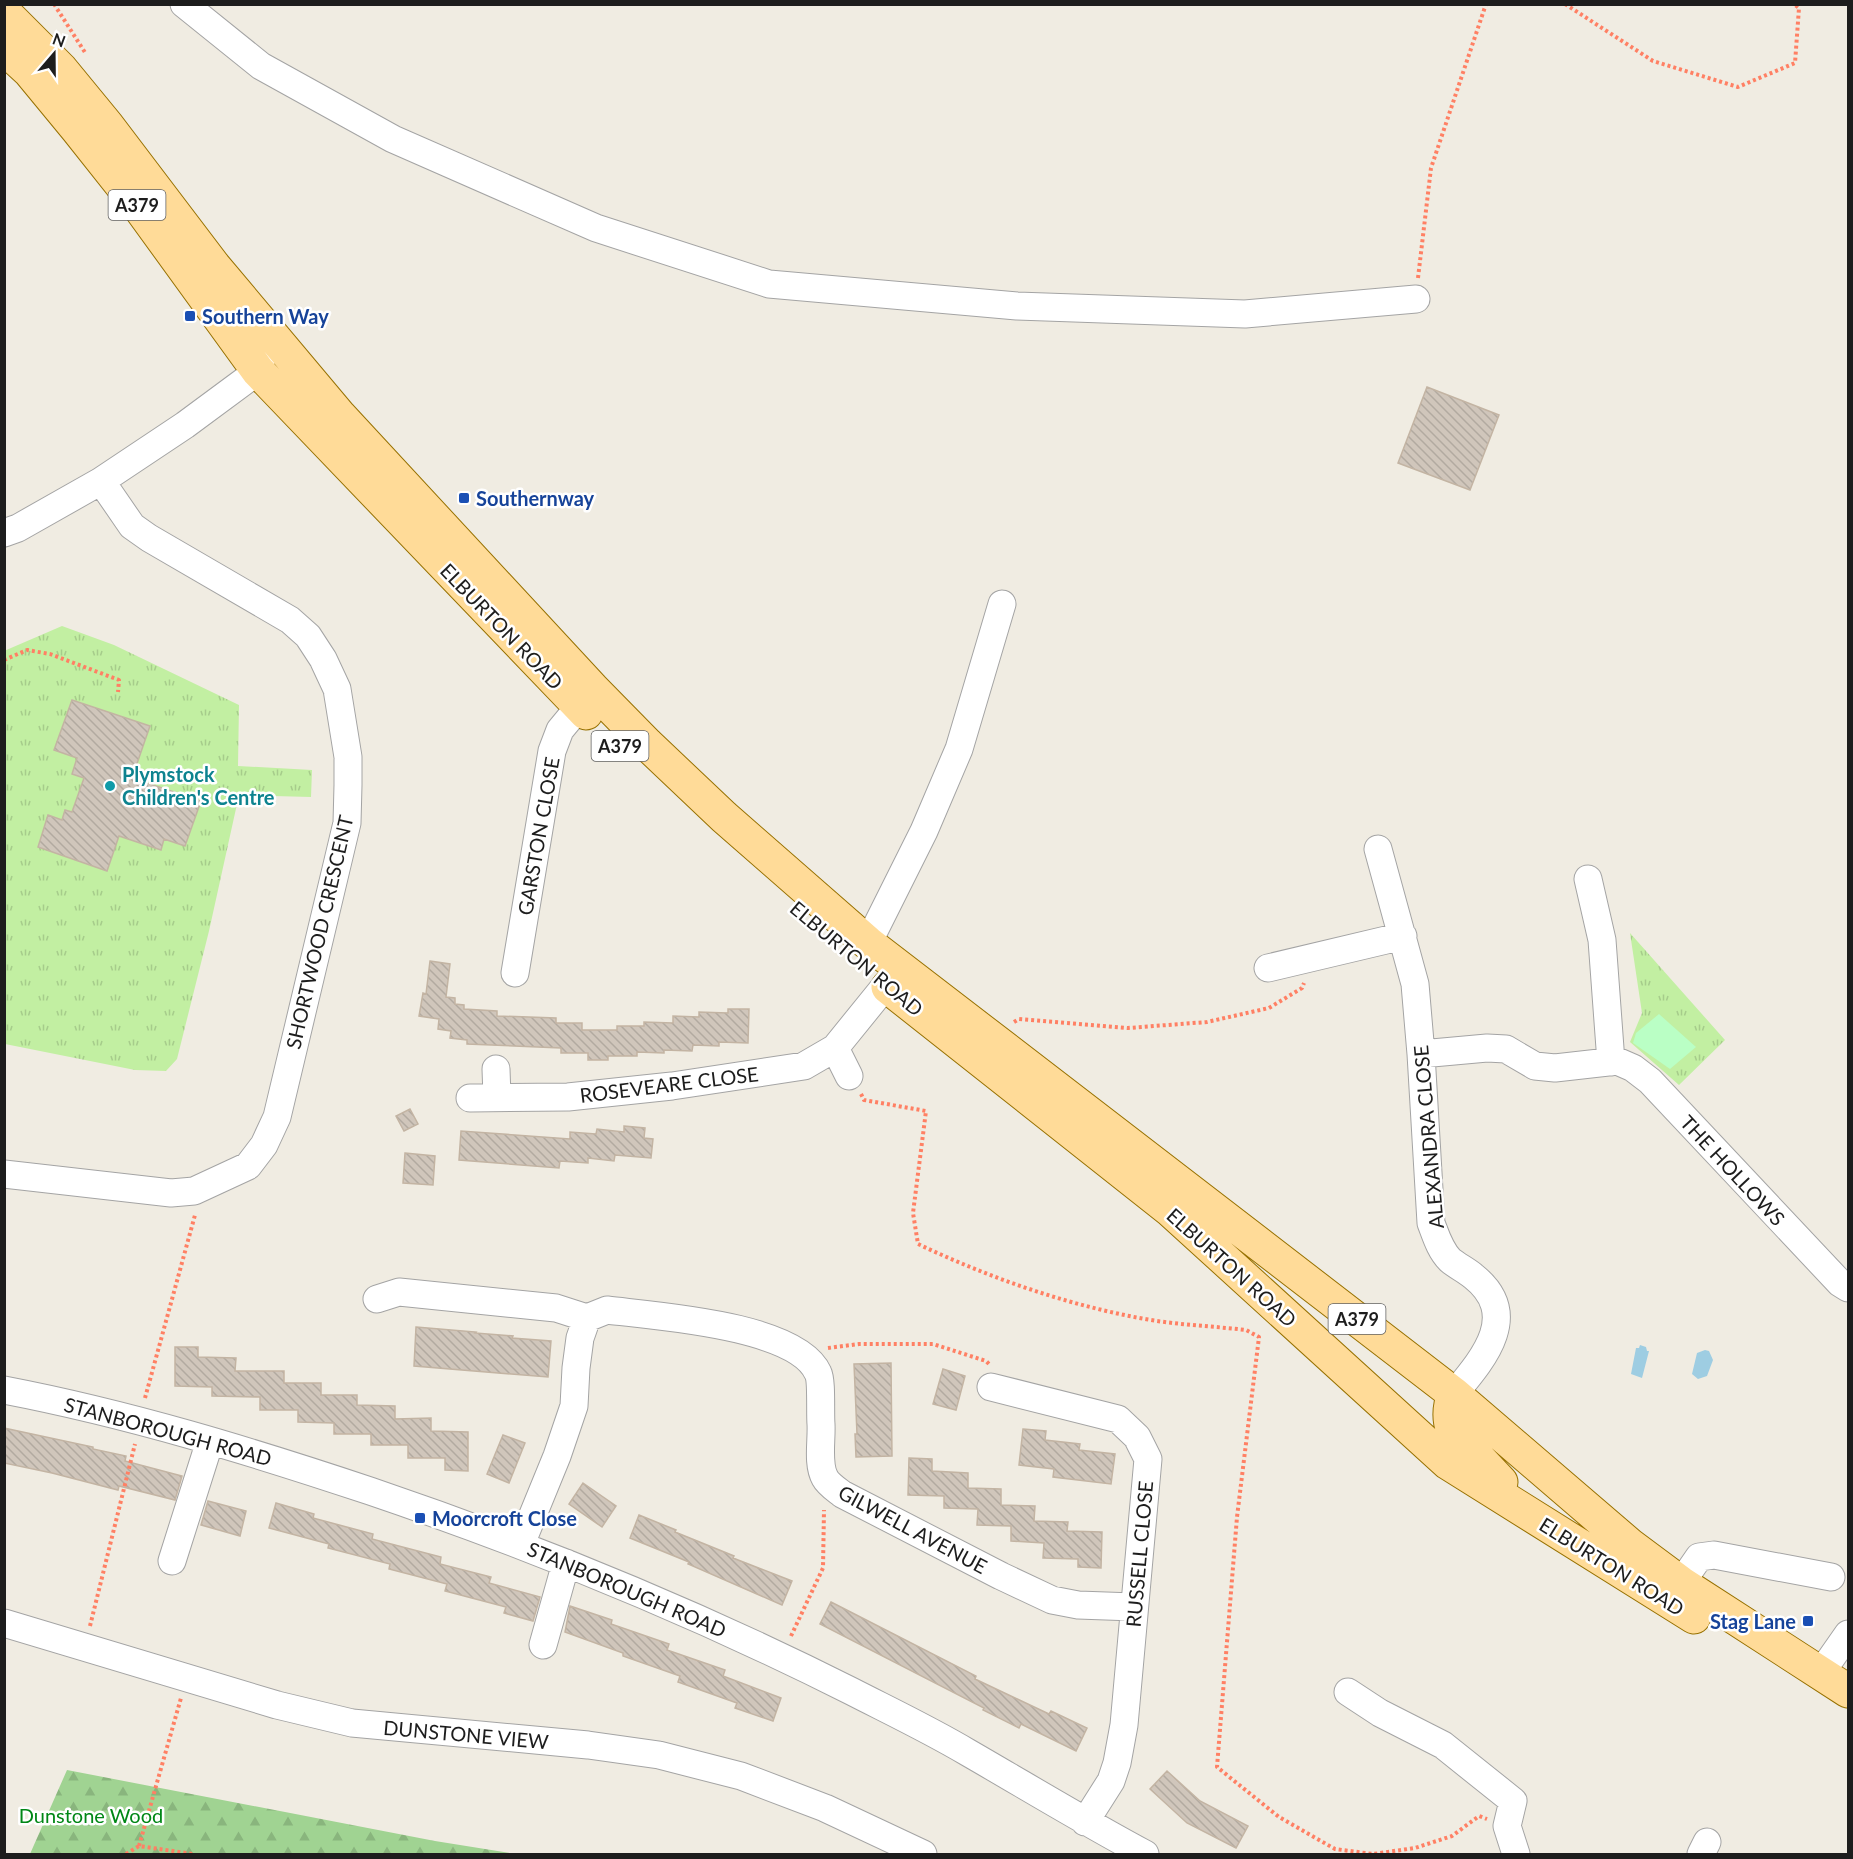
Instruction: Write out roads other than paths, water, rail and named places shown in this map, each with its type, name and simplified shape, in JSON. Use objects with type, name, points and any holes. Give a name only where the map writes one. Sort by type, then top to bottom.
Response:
[{"type":"main road","name":"ELBURTON ROAD","points":[[4,12],[61,69],[248,308],[340,416],[600,696],[724,817],[868,943],[1454,1394],[1615,1532],[1681,1583],[1848,1691]]},
{"type":"main road","name":"ELBURTON ROAD","points":[[4,48],[30,72],[142,211],[258,371],[579,707],[711,832],[886,985],[1170,1210],[1448,1462],[1848,1713]]},
{"type":"main road","name":"A379","points":[[1358,1321],[1376,1341],[1419,1376],[1422,1386],[1419,1396],[1399,1418]]},
{"type":"main road","name":"A379","points":[[1454,1394],[1449,1405],[1453,1431],[1535,1518]]},
{"type":"street","points":[[184,4],[261,66],[393,139],[596,228],[769,284],[1017,306],[1245,314],[1416,299]]},
{"type":"street","points":[[4,533],[101,481],[185,425],[258,371],[265,349],[248,308]]},
{"type":"street","name":"SHORTWOOD CRESCENT","points":[[4,1174],[171,1193],[194,1191],[248,1166],[264,1145],[277,1117],[347,824],[348,757],[337,689],[323,659],[308,636],[290,620],[132,526],[101,481]]},
{"type":"street","points":[[868,943],[924,831],[959,749],[1002,604]]},
{"type":"street","name":"GARSTON CLOSE","points":[[515,973],[552,751],[560,730],[579,707]]},
{"type":"street","name":"ALEXANDRA CLOSE","points":[[1378,849],[1415,984],[1431,1223],[1437,1242],[1450,1260],[1474,1276],[1490,1293],[1497,1323],[1493,1340],[1478,1365],[1454,1394]]},
{"type":"street","points":[[1588,879],[1602,940],[1611,1062]]},
{"type":"street","points":[[1268,968],[1403,936]]},
{"type":"street","name":"ROSEVEARE CLOSE","points":[[470,1098],[568,1096],[672,1086],[804,1066],[835,1048],[886,985]]},
{"type":"street","points":[[835,1048],[849,1076]]},
{"type":"street","name":"THE HOLLOWS","points":[[1421,1054],[1486,1048],[1506,1049],[1535,1066],[1555,1068],[1617,1061],[1633,1068],[1650,1081],[1789,1231],[1839,1283],[1848,1288]]},
{"type":"street","points":[[496,1069],[498,1097]]},
{"type":"street","points":[[377,1299],[399,1292],[556,1308],[587,1318],[580,1338],[574,1406],[557,1456],[521,1544]]},
{"type":"street","name":"GILWELL AVENUE","points":[[587,1318],[607,1310],[744,1329],[805,1356],[818,1374],[822,1442],[820,1461],[825,1479],[842,1494],[1052,1600],[1078,1605],[1134,1607]]},
{"type":"street","name":"RUSSELL CLOSE","points":[[991,1387],[1118,1419],[1137,1437],[1148,1459],[1124,1725],[1117,1763],[1110,1781],[1085,1822]]},
{"type":"street","name":"STANBOROUGH ROAD","points":[[4,1390],[141,1421],[279,1460],[521,1544],[728,1631],[781,1657],[965,1750],[1085,1822],[1145,1854]]},
{"type":"street","points":[[172,1561],[210,1441]]},
{"type":"street","name":"ELBURTON ROAD","points":[[1681,1583],[1699,1557],[1714,1555],[1831,1577]]},
{"type":"street","points":[[543,1645],[566,1563]]},
{"type":"street","name":"DUNSTONE VIEW","points":[[4,1623],[277,1705],[352,1723],[588,1745],[659,1755],[741,1776],[825,1808],[922,1854]]},
{"type":"street","points":[[1820,1674],[1848,1634]]},
{"type":"street","points":[[1348,1692],[1380,1713],[1443,1745],[1513,1801],[1507,1826],[1516,1854]]},
{"type":"water","points":[[1640,1345],[1649,1351],[1642,1378],[1631,1374],[1636,1348]]},
{"type":"water","points":[[1709,1351],[1713,1360],[1707,1376],[1698,1379],[1692,1374],[1697,1353]]},
{"type":"place","name":"Southern Way","points":[[190,316]]},
{"type":"place","name":"Southernway","points":[[464,498]]},
{"type":"place","name":"Plymstock Children's Centre","points":[[110,786]]},
{"type":"place","name":"Moorcroft Close","points":[[420,1518]]},
{"type":"place","name":"Stag Lane","points":[[1808,1621]]},
{"type":"park label","name":"Dunstone Wood","points":[[91,1815]]}]
